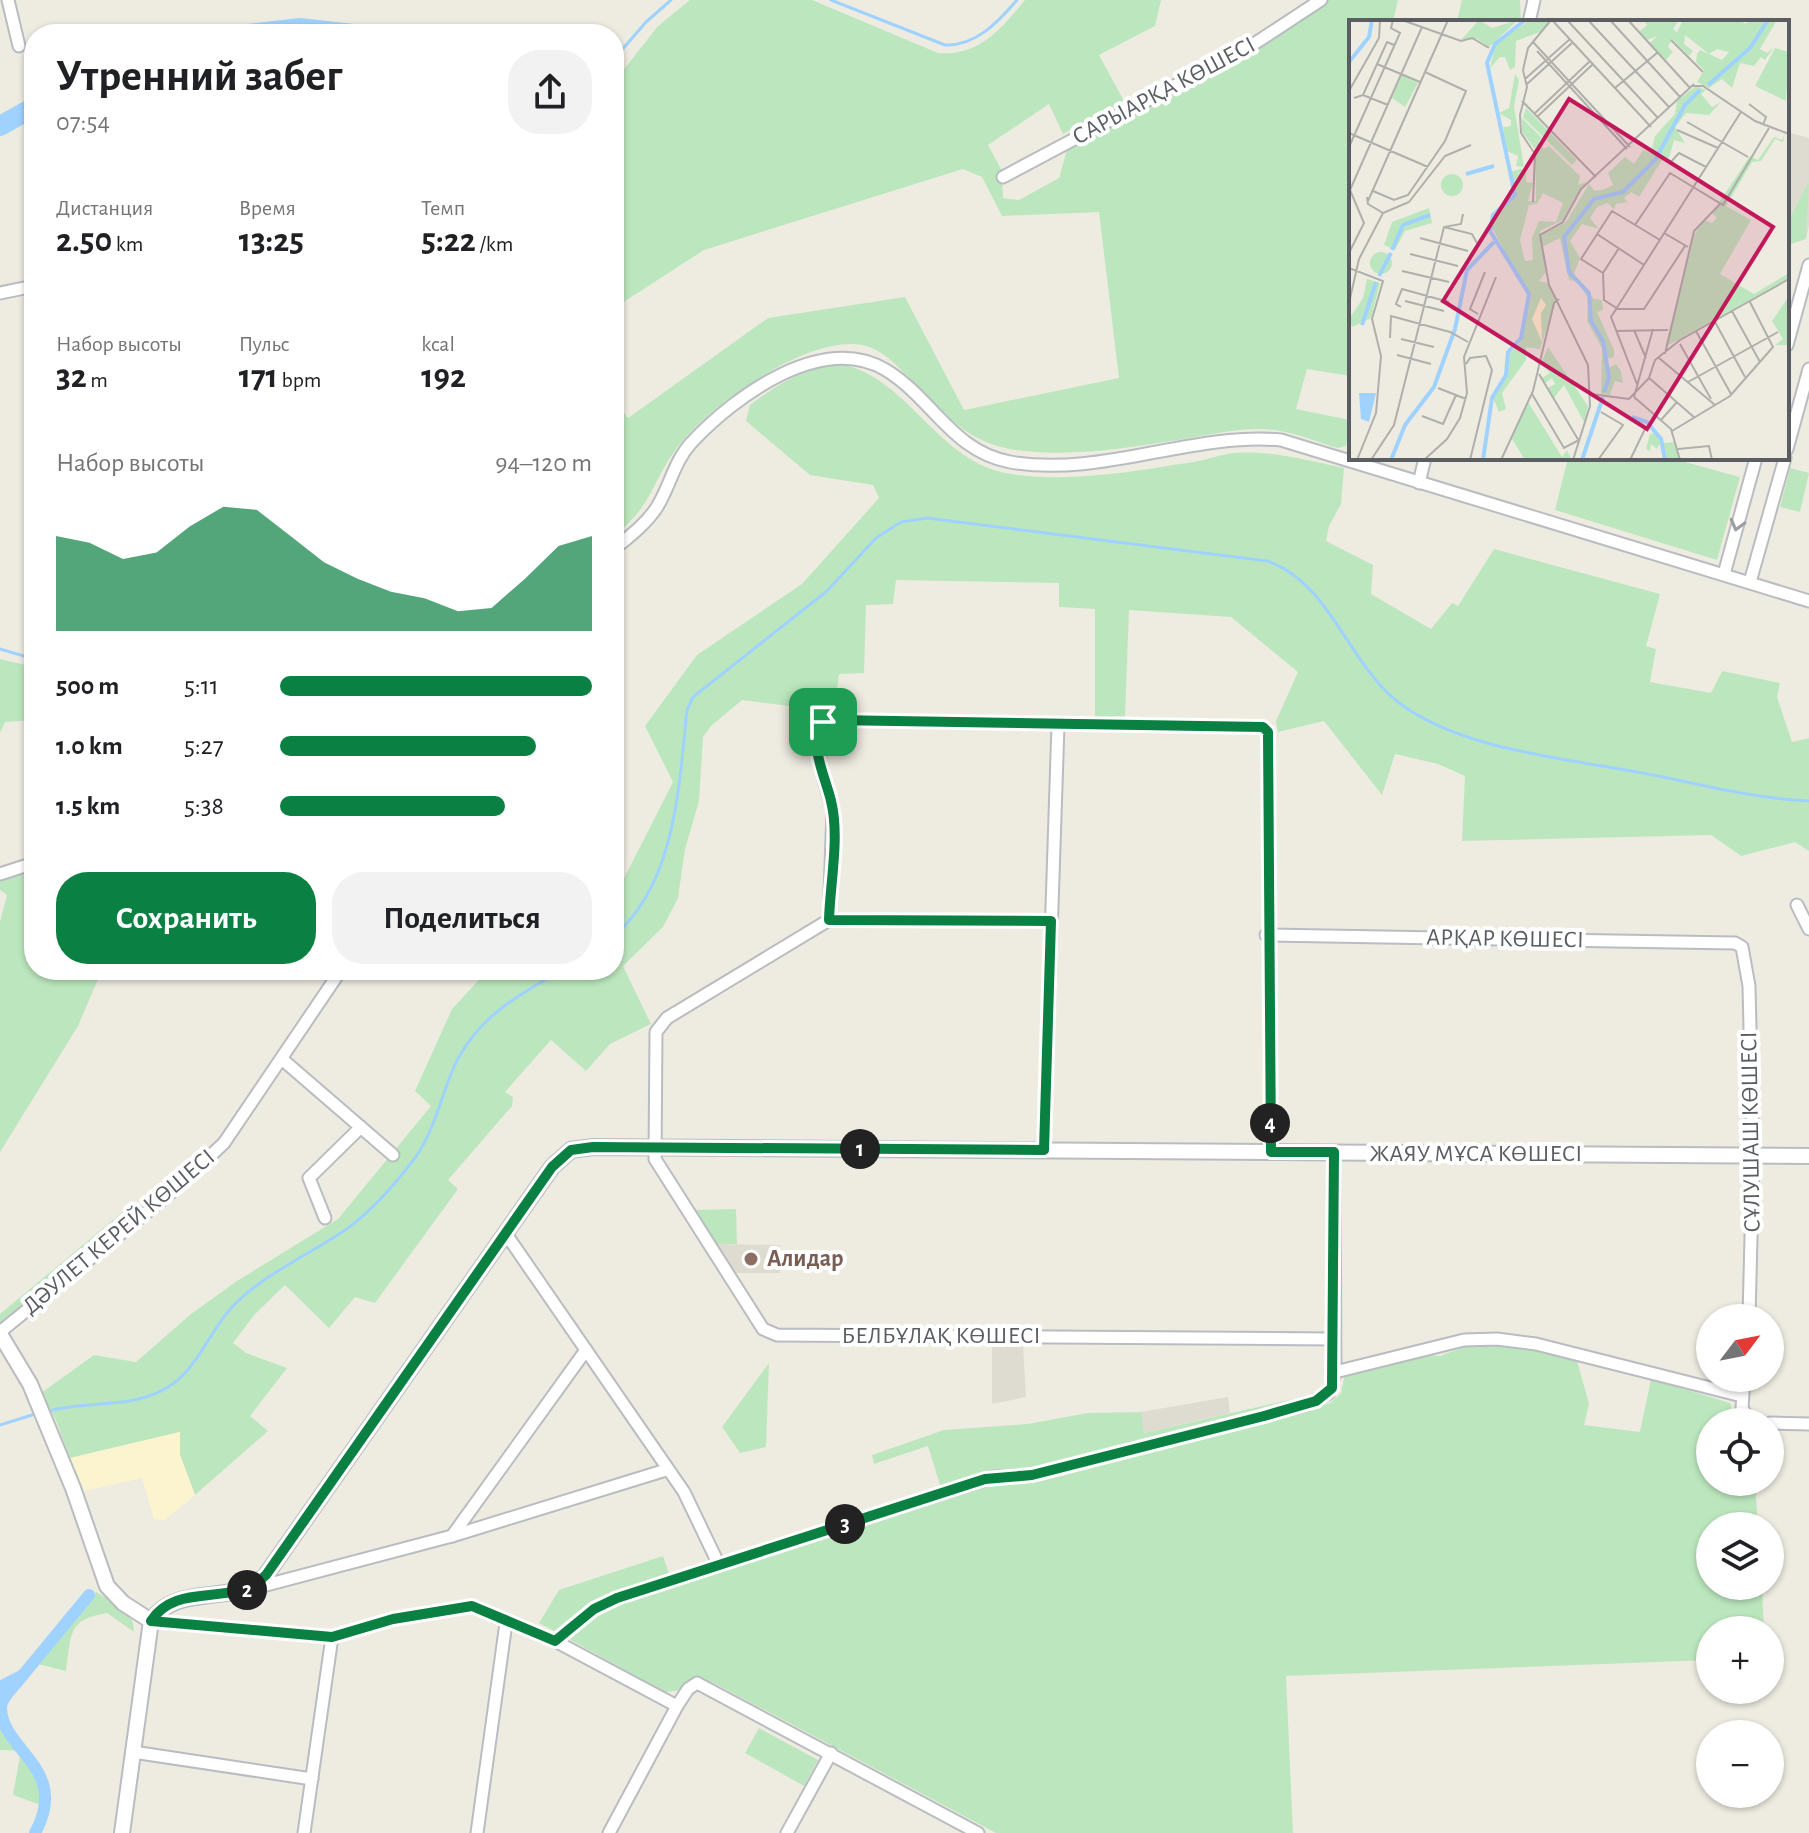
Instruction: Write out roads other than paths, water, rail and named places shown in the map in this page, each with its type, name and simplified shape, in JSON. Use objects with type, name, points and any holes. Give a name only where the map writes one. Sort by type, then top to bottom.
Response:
[{"type":"street","points":[[8,0],[19,46]]},
{"type":"street","name":"САРЫАРҚА КӨШЕСІ","points":[[1003,177],[1257,42],[1321,0]]},
{"type":"street","points":[[1529,20],[1534,0]]},
{"type":"street","points":[[1789,338],[1809,265]]},
{"type":"street","points":[[0,293],[24,288]]},
{"type":"street","points":[[624,539],[657,507],[674,469],[691,444],[756,390],[800,366],[840,357],[874,364],[889,372],[955,436],[995,458],[1022,464],[1087,462],[1266,439],[1316,449],[1349,460]]},
{"type":"street","points":[[1789,442],[1809,369]]},
{"type":"street","points":[[1349,460],[1809,601]]},
{"type":"street","points":[[1419,483],[1425,460]]},
{"type":"street","points":[[1724,574],[1755,460]]},
{"type":"street","points":[[1750,582],[1784,460]]},
{"type":"street","points":[[829,920],[833,820],[819,756],[819,729],[823,722],[1263,727],[1268,732],[1266,935],[1271,1152]]},
{"type":"street","points":[[1044,1150],[1058,725]]},
{"type":"street","points":[[0,874],[24,866]]},
{"type":"street","points":[[1797,905],[1809,929]]},
{"type":"street","points":[[655,1147],[658,1028],[667,1018],[829,920],[1051,921]]},
{"type":"street","name":"АРҚАР КӨШЕСІ","points":[[1266,935],[1735,943],[1742,947]]},
{"type":"street","name":"СҰЛУШАШ КӨШЕСІ","points":[[1742,947],[1749,986],[1753,1156],[1749,1304]]},
{"type":"street","name":"ДӘУЛЕТ КЕРЕЙ КӨШЕСІ","points":[[0,1333],[212,1155],[283,1060],[335,980]]},
{"type":"street","points":[[283,1060],[393,1155]]},
{"type":"street","points":[[325,1218],[309,1178],[361,1127]]},
{"type":"street","name":"ЖАЯУ МҰСА КӨШЕСІ","points":[[249,1589],[273,1565],[552,1167],[571,1150],[586,1147],[655,1147],[1809,1156]]},
{"type":"street","name":"БЕЛБҰЛАҚ КӨШЕСІ","points":[[655,1147],[658,1162],[763,1329],[771,1334],[1334,1339]]},
{"type":"street","points":[[555,1641],[594,1609],[617,1598],[985,1479],[1032,1475],[1306,1405],[1329,1393],[1335,1372],[1334,1152]]},
{"type":"street","points":[[506,1234],[698,1515],[719,1565]]},
{"type":"street","points":[[0,1333],[30,1384],[73,1488],[107,1586],[123,1603],[151,1621],[332,1637],[393,1619],[472,1606],[506,1623],[555,1641],[677,1706]]},
{"type":"street","points":[[1335,1372],[1464,1340],[1497,1339],[1536,1344],[1742,1396]]},
{"type":"street","points":[[452,1536],[586,1350]]},
{"type":"street","points":[[1742,1392],[1742,1408]]},
{"type":"street","points":[[1784,1423],[1809,1424]]},
{"type":"street","points":[[122,1833],[151,1621],[175,1601],[249,1589],[452,1536],[666,1470]]},
{"type":"street","points":[[477,1833],[506,1623]]},
{"type":"street","points":[[304,1833],[332,1637]]},
{"type":"street","points":[[609,1833],[677,1706],[691,1686],[706,1685],[970,1831]]},
{"type":"street","points":[[133,1752],[312,1779]]},
{"type":"street","points":[[787,1833],[831,1753]]},
{"type":"waterway","points":[[624,47],[671,0]]},
{"type":"waterway","points":[[831,0],[945,45],[967,41],[986,31],[1017,0]]},
{"type":"waterway","points":[[0,126],[24,113]]},
{"type":"waterway","points":[[624,926],[650,889],[662,861],[677,800],[687,710],[693,697],[827,591],[876,538],[901,522],[927,518],[1267,561],[1288,571],[1307,586],[1381,686],[1424,719],[1486,743],[1520,751],[1750,795],[1809,801]]},
{"type":"waterway","points":[[0,649],[24,656]]},
{"type":"waterway","points":[[52,1410],[130,1401],[160,1392],[174,1383],[191,1366],[225,1315],[246,1294],[348,1228],[384,1195],[421,1148],[451,1074],[470,1039],[496,1012],[546,980]]},
{"type":"waterway","points":[[0,1425],[32,1415]]},
{"type":"waterway","points":[[0,1687],[23,1675],[89,1595]]},
{"type":"waterway","points":[[23,1675],[1,1706],[11,1736],[40,1776],[45,1792],[44,1810],[35,1833]]},
{"type":"place","name":"Алидар","points":[[751,1259]]}]
